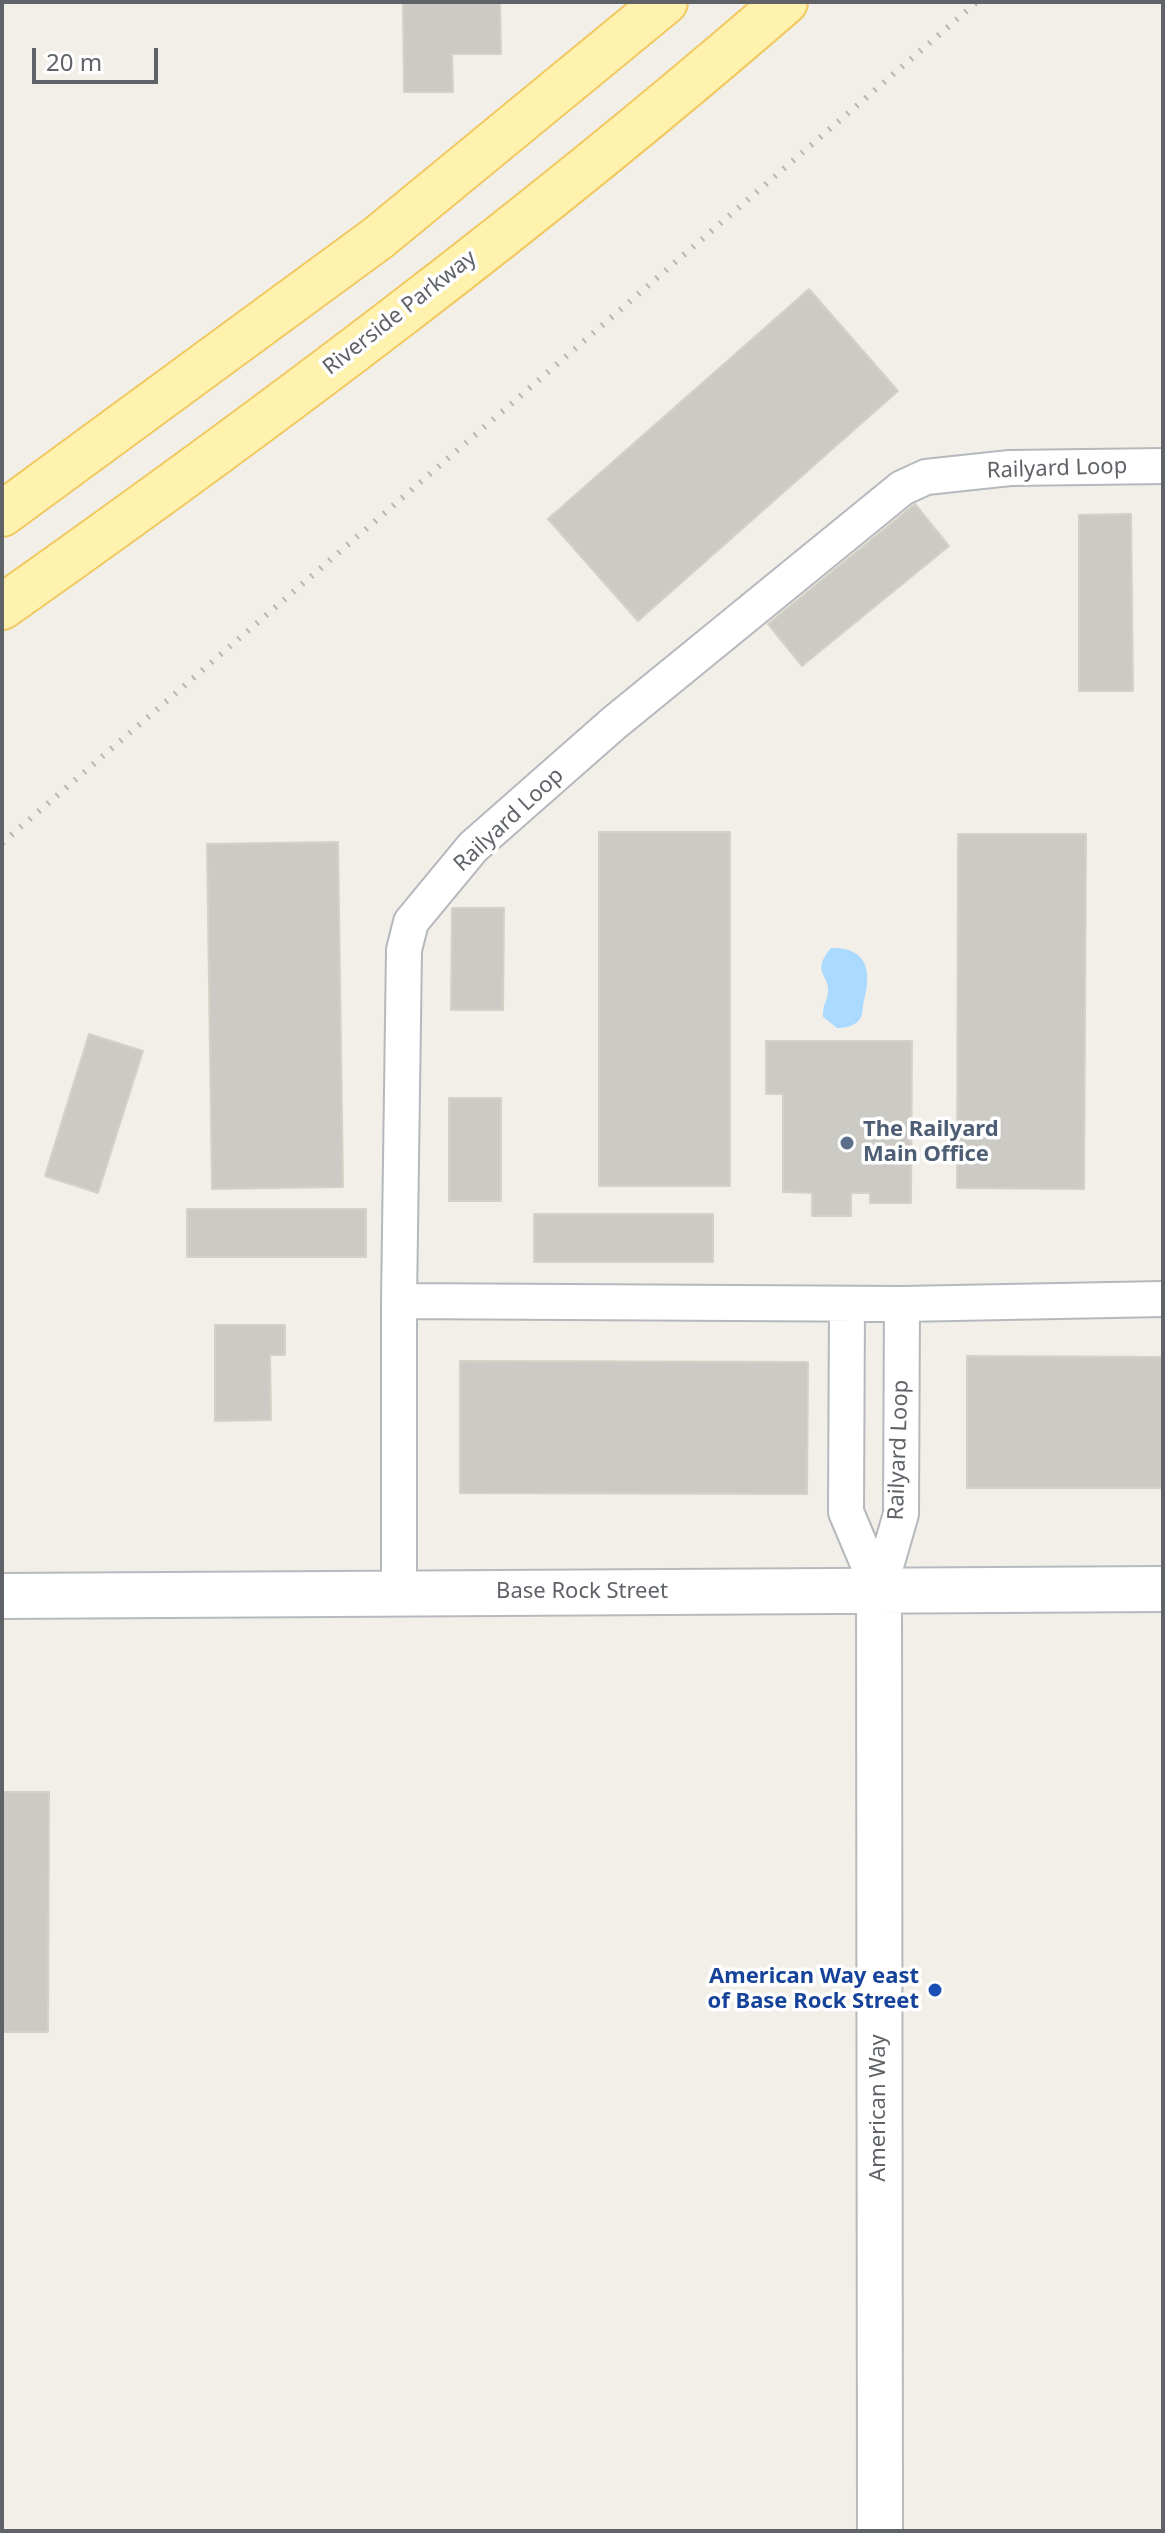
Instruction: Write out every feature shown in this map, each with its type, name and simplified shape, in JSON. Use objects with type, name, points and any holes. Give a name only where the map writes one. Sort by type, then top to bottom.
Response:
[{"type":"main road","points":[[2,514],[378,238],[665,2]]},
{"type":"main road","name":"Riverside Parkway","points":[[2,607],[323,374],[555,193],[785,2]]},
{"type":"street","name":"Railyard Loop","points":[[399,1593],[404,950],[411,922],[473,847],[614,723],[902,488],[926,477],[1010,468],[1163,466]]},
{"type":"street","points":[[399,1301],[902,1304],[1163,1299]]},
{"type":"street","name":"Railyard Loop","points":[[847,1304],[846,1512],[879,1590]]},
{"type":"street","name":"Railyard Loop","points":[[879,1590],[901,1514],[902,1304]]},
{"type":"street","name":"Base Rock Street","points":[[2,1596],[1163,1589]]},
{"type":"street","name":"American Way","points":[[879,1590],[880,2531]]},
{"type":"water","points":[[831,948],[859,956],[867,971],[862,1015],[859,1021],[845,1027],[837,1028],[823,1017],[828,986],[821,968]]},
{"type":"building","points":[[403,2],[500,2],[501,54],[452,54],[453,92],[404,92]]},
{"type":"building","points":[[809,289],[898,391],[638,621],[548,519]]},
{"type":"building","points":[[915,504],[949,546],[802,666],[768,624]]},
{"type":"building","points":[[1131,514],[1133,691],[1079,691],[1079,515]]},
{"type":"building","points":[[599,832],[730,832],[730,1186],[599,1186]]},
{"type":"building","points":[[958,834],[1086,834],[1084,1189],[957,1188]]},
{"type":"building","points":[[338,842],[343,1187],[212,1189],[207,844]]},
{"type":"building","points":[[452,908],[504,908],[503,1010],[451,1010]]},
{"type":"building","points":[[89,1034],[143,1051],[98,1193],[45,1176]]},
{"type":"building","name":"The Railyard Main Office","points":[[766,1041],[912,1041],[911,1203],[870,1203],[870,1193],[851,1193],[851,1216],[812,1216],[812,1193],[783,1192],[783,1094],[766,1094]]},
{"type":"building","points":[[449,1098],[501,1098],[501,1201],[449,1201]]},
{"type":"building","points":[[187,1209],[366,1209],[366,1257],[187,1257]]},
{"type":"building","points":[[534,1214],[713,1214],[713,1262],[534,1262]]},
{"type":"building","points":[[215,1325],[285,1325],[285,1355],[270,1355],[271,1420],[215,1421]]},
{"type":"building","points":[[967,1356],[1163,1357],[1163,1488],[967,1488]]},
{"type":"building","points":[[460,1361],[808,1362],[807,1494],[460,1493]]},
{"type":"building","points":[[2,1792],[49,1792],[48,2032],[2,2032]]},
{"type":"railway","points":[[2,843],[977,2]]},
{"type":"place","name":"The Railyard Main Office","points":[[847,1143]]},
{"type":"place","name":"American Way east of Base Rock Street","points":[[935,1990]]}]
